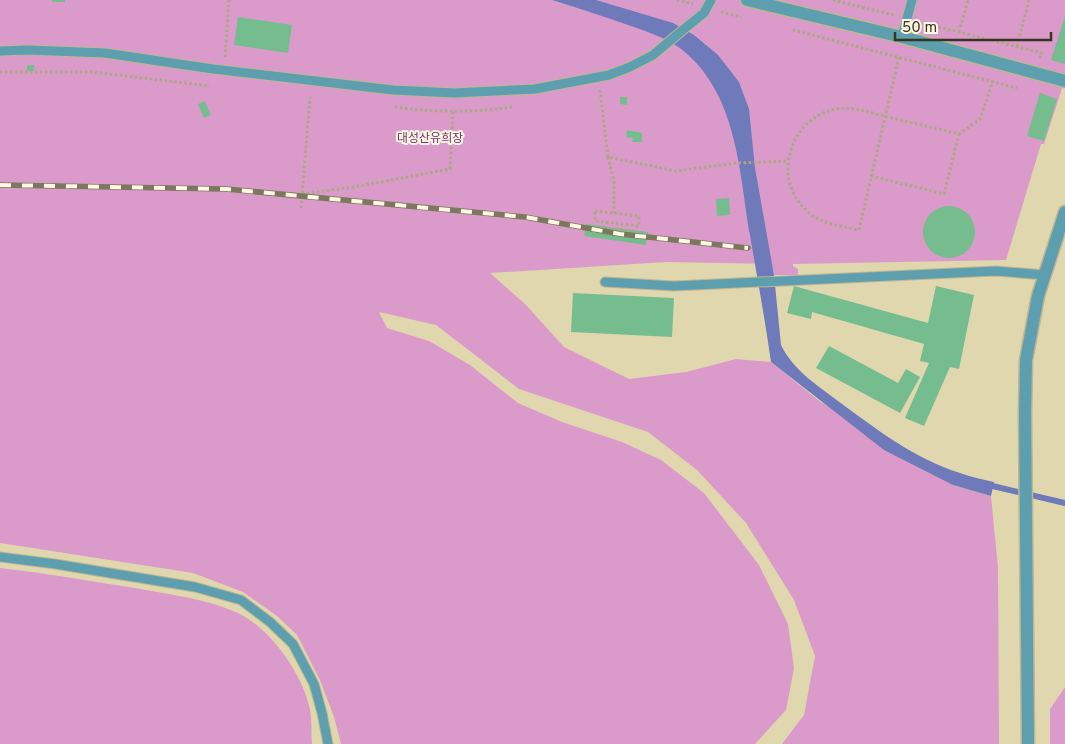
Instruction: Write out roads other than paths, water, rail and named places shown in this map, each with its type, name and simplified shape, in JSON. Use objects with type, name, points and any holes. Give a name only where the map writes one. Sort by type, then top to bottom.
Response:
[{"type":"street","points":[[747,0],[902,37],[1065,81]]},
{"type":"street","points":[[1028,744],[1026,360],[1038,296],[1065,212]]},
{"type":"lane","points":[[902,37],[912,0]]},
{"type":"lane","points":[[0,51],[28,50],[105,53],[224,71],[393,90],[454,93],[535,90],[609,76],[630,67],[653,55],[668,43],[704,13],[708,4]]},
{"type":"lane","points":[[605,282],[674,286],[996,270],[1045,275]]},
{"type":"lane","points":[[0,557],[195,587],[241,600],[270,622],[293,644],[314,684],[328,744]]},
{"type":"water","points":[[552,0],[596,0],[673,23],[694,35],[718,55],[739,82],[749,109],[755,168],[774,275],[781,345],[786,354],[814,383],[896,442],[943,467],[968,476],[994,482],[991,496],[953,485],[884,450],[771,362],[738,158],[724,109],[713,86],[699,66],[680,48],[669,41],[637,28]]},
{"type":"waterway","points":[[984,484],[1065,503]]},
{"type":"railway","points":[[0,185],[226,189],[525,217],[620,234],[748,248]]},
{"type":"park label","name":"대성산유희장","points":[[430,138]]}]
